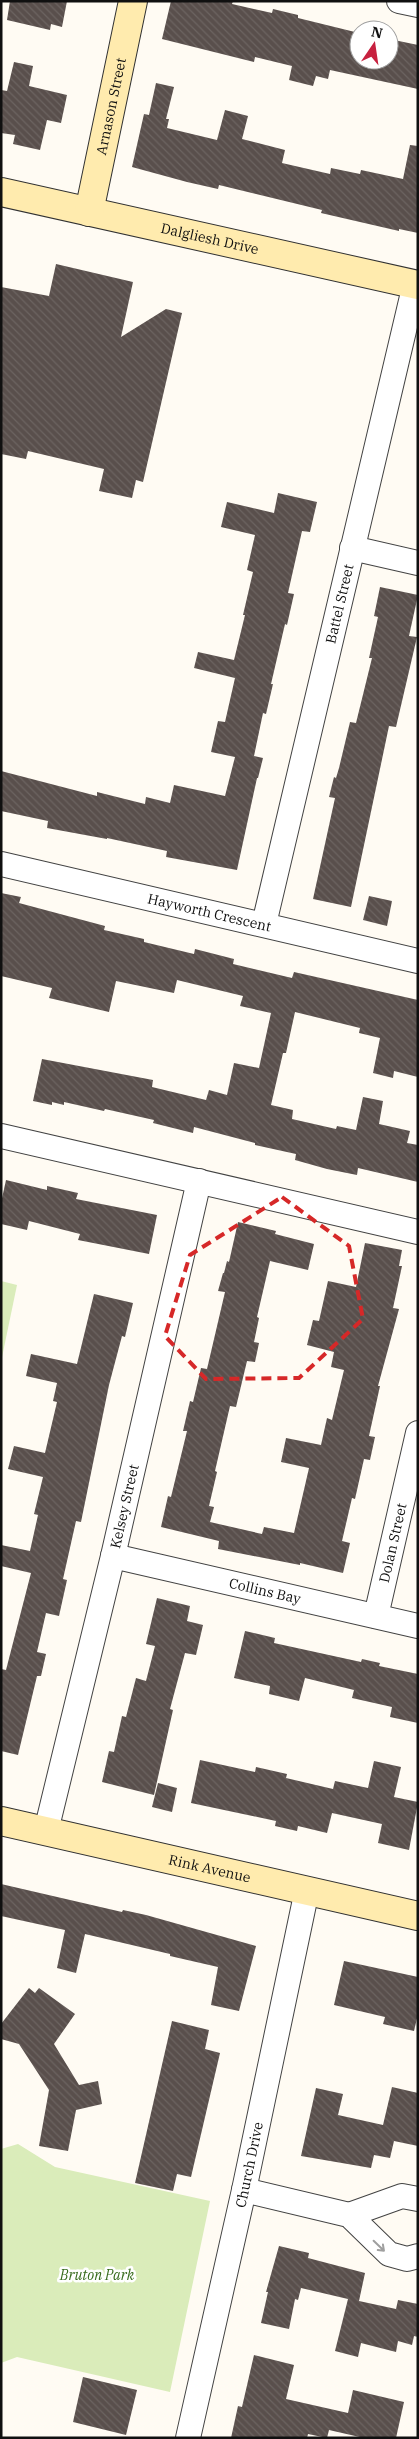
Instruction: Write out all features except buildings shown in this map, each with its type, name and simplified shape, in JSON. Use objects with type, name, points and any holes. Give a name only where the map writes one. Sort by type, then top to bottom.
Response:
[{"type":"street","name":"Arnason Street","points":[[89,212],[133,1]]},
{"type":"street","name":"Dalgliesh Drive","points":[[1,192],[416,284]]},
{"type":"street","name":"Battel Street","points":[[264,924],[416,284]]},
{"type":"street","points":[[352,548],[418,563]]},
{"type":"street","name":"Hayworth Crescent","points":[[1,864],[418,961]]},
{"type":"street","points":[[1,1136],[418,1232]]},
{"type":"street","name":"Kelsey Street","points":[[46,1831],[113,1556],[199,1181]]},
{"type":"street","name":"Dolan Street","points":[[376,1616],[414,1470],[418,1433]]},
{"type":"street","name":"Collins Bay","points":[[113,1556],[418,1626]]},
{"type":"street","name":"Rink Avenue","points":[[1,1821],[418,1916]]},
{"type":"street","name":"Church Drive","points":[[188,2438],[244,2190],[307,1890]]},
{"type":"street","points":[[244,2190],[349,2215],[388,2254],[408,2258],[418,2256]]},
{"type":"street","points":[[349,2215],[402,2196],[418,2199]]},
{"type":"highlighted area","points":[[282,1197],[349,1246],[363,1319],[299,1378],[206,1379],[165,1336],[190,1255]]},
{"type":"green space","points":[[1,1281],[17,1285],[1,1362]]},
{"type":"green space","name":"Bruton Park","points":[[18,2144],[55,2167],[210,2201],[170,2392],[17,2357],[1,2363],[1,2149]]}]
